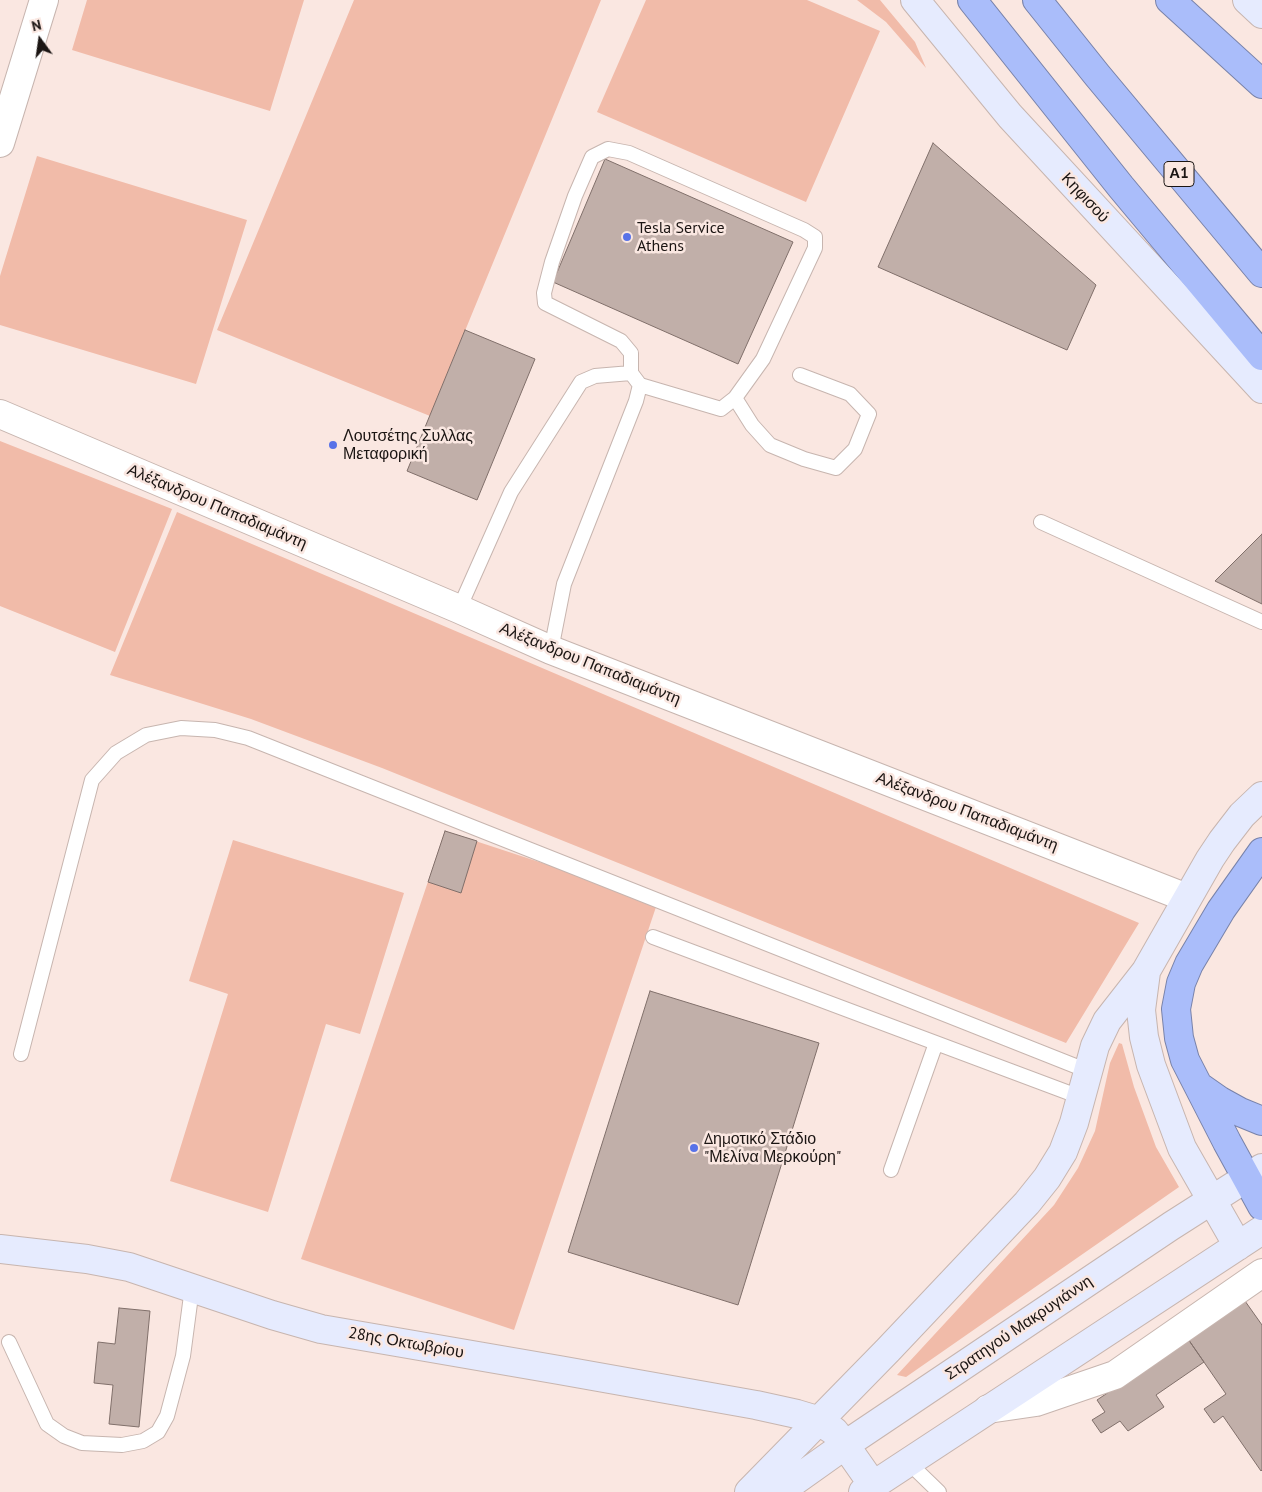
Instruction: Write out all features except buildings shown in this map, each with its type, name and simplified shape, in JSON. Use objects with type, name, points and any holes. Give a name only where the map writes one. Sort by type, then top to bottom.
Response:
[{"type":"highway","points":[[972,0],[1121,187],[1262,356]]},
{"type":"highway","name":"Α1","points":[[1037,0],[1262,273]]},
{"type":"highway","points":[[1170,0],[1262,84]]},
{"type":"highway","points":[[1262,852],[1242,878],[1206,933],[1189,964],[1181,983],[1176,1009],[1179,1038],[1185,1060],[1254,1174],[1262,1206]]},
{"type":"highway","points":[[1199,1086],[1220,1102],[1262,1121]]},
{"type":"street","points":[[0,143],[44,0]]},
{"type":"street","name":"Κηφισού","points":[[915,0],[1010,116],[1262,389]]},
{"type":"street","points":[[1247,0],[1262,14]]},
{"type":"street","name":"Αλέξανδρου Παπαδιαμάντη","points":[[0,414],[551,650],[1187,898]]},
{"type":"street","points":[[749,1492],[817,1420],[888,1350],[1027,1203],[1047,1178],[1062,1152],[1074,1123],[1095,1046],[1107,1021],[1146,971],[1222,841],[1242,815],[1262,796]]},
{"type":"street","points":[[1146,971],[1141,1010],[1144,1037],[1151,1065],[1182,1148],[1238,1246]]},
{"type":"street","name":"Στρατηγού Μακρυγιάννη","points":[[779,1492],[845,1444],[1254,1174]]},
{"type":"street","points":[[817,1420],[831,1429],[845,1444],[868,1488],[1262,1230]]},
{"type":"street","name":"28ης Οκτωβρίου","points":[[0,1249],[87,1259],[129,1267],[272,1315],[321,1329],[756,1405],[817,1420]]},
{"type":"street","points":[[988,1409],[1036,1402],[1115,1375],[1262,1273]]},
{"type":"lane","points":[[608,148],[638,157],[816,237],[815,248],[763,359],[736,398],[721,409],[640,385],[631,373],[630,353],[621,341],[545,303],[544,293],[552,262],[575,196],[592,157],[608,148]]},
{"type":"lane","points":[[459,609],[511,492],[581,382],[595,376],[631,373]]},
{"type":"lane","points":[[736,398],[752,425],[770,445],[804,459],[836,468],[855,449],[869,414],[850,394],[800,375]]},
{"type":"lane","points":[[551,650],[564,584],[636,401],[640,385]]},
{"type":"lane","points":[[1041,522],[1262,622]]},
{"type":"lane","points":[[20,1054],[92,780],[116,753],[146,735],[181,728],[215,730],[248,738],[1084,1084]]},
{"type":"lane","points":[[653,937],[936,1043],[1084,1084]]},
{"type":"lane","points":[[891,1170],[936,1043]]},
{"type":"lane","points":[[10,1342],[47,1424],[64,1436],[82,1443],[122,1445],[143,1441],[158,1432],[167,1416],[183,1356],[192,1288]]},
{"type":"lane","points":[[908,1462],[939,1492]]},
{"type":"shaded area","points":[[87,0],[304,0],[270,111],[72,50]]},
{"type":"shaded area","points":[[354,0],[601,0],[430,416],[217,330]]},
{"type":"shaded area","points":[[646,0],[807,0],[880,31],[806,202],[597,112]]},
{"type":"shaded area","points":[[857,0],[880,0],[915,42],[926,68],[886,22]]},
{"type":"shaded area","points":[[37,156],[247,220],[196,384],[0,325],[0,276]]},
{"type":"shaded area","points":[[0,441],[172,509],[115,652],[0,606]]},
{"type":"shaded area","points":[[177,512],[1139,923],[1066,1043],[382,768],[251,719],[110,675]]},
{"type":"shaded area","points":[[445,831],[658,901],[514,1330],[301,1259]]},
{"type":"shaded area","points":[[233,840],[404,893],[360,1034],[326,1024],[268,1212],[170,1181],[228,994],[189,981]]},
{"type":"shaded area","points":[[1119,1043],[1122,1044],[1134,1087],[1156,1147],[1179,1187],[906,1377],[897,1375],[1054,1205],[1078,1168],[1095,1131],[1110,1063]]},
{"type":"place","name":"Tesla Service Athens","points":[[627,237]]},
{"type":"place","name":"Λουτσέτης Συλλας Μεταφορική","points":[[333,445]]},
{"type":"place","name":"Δημοτικό Στάδιο \"Μελίνα Μερκούρη\"","points":[[694,1148]]}]
